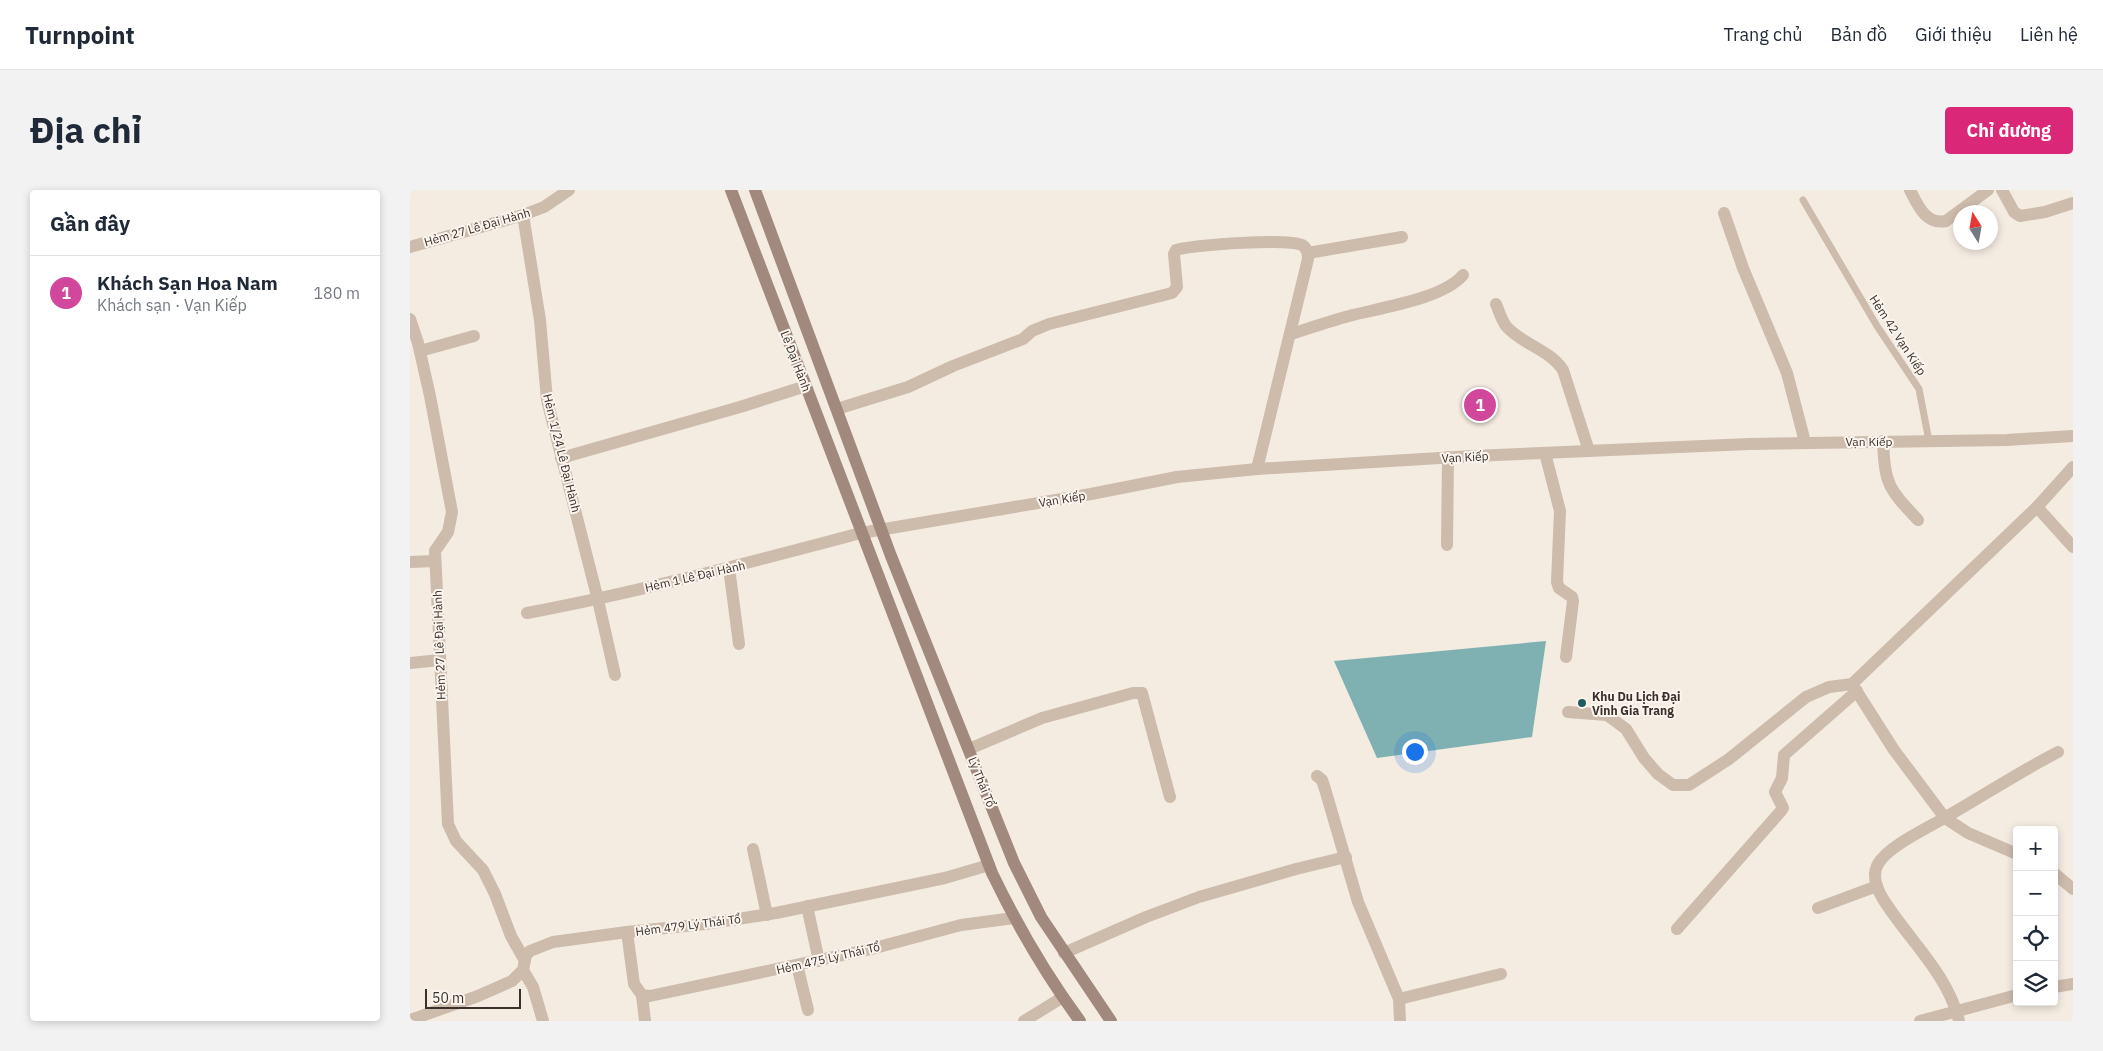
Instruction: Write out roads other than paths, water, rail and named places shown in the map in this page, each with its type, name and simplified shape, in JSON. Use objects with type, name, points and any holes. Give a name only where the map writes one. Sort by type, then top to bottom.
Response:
[{"type":"main road","name":"Lê Đại Hành","points":[[732,190],[861,533]]},
{"type":"main road","name":"Lê Đại Hành","points":[[754,190],[882,529]]},
{"type":"main road","name":"Lý Thái Tổ","points":[[882,529],[1014,863],[1040,917],[1111,1021]]},
{"type":"main road","name":"Lý Thái Tổ","points":[[861,533],[989,864],[1014,918],[1062,997],[1080,1021]]},
{"type":"street","name":"Hẻm 27 Lê Đại Hành","points":[[410,247],[523,215],[544,207],[569,190]]},
{"type":"street","points":[[1910,190],[1919,208],[1925,215],[1932,220],[1940,222],[1946,221],[1988,190]]},
{"type":"street","points":[[2002,190],[2014,212],[2020,216],[2045,212],[2073,203]]},
{"type":"street","points":[[1724,213],[1743,268],[1787,373],[1805,442]]},
{"type":"street","name":"Hẻm 1/24 Lê Đại Hành","points":[[523,215],[540,320],[547,400],[615,674]]},
{"type":"street","points":[[1308,253],[1402,237]]},
{"type":"street","points":[[837,409],[908,387],[953,366],[1023,339],[1032,331],[1048,324],[1172,293],[1176,291],[1177,287],[1174,254],[1176,250],[1275,242],[1301,245],[1308,253],[1305,280],[1257,469]]},
{"type":"street","points":[[1291,334],[1342,318],[1416,300],[1449,287],[1463,275]]},
{"type":"street","points":[[1496,304],[1504,324],[1511,332],[1559,364],[1589,451]]},
{"type":"street","name":"Hẻm 27 Lê Đại Hành","points":[[410,319],[420,351],[452,512],[448,532],[435,551],[448,824],[456,841],[483,870],[495,894],[533,987],[543,1021]]},
{"type":"street","points":[[420,351],[474,336]]},
{"type":"street","points":[[561,458],[740,407],[806,386]]},
{"type":"street","name":"Vạn Kiếp","points":[[861,533],[1091,494],[1176,477],[1257,469],[1545,453],[1805,442],[2007,440],[2073,436]]},
{"type":"street","points":[[1884,441],[1884,470],[1892,492],[1918,520]]},
{"type":"street","points":[[1545,453],[1560,511],[1557,582],[1559,588],[1572,598],[1573,602],[1566,657]]},
{"type":"street","points":[[1447,545],[1448,458]]},
{"type":"street","points":[[1677,929],[1781,812],[1783,808],[1776,792],[1782,778],[1784,755],[2037,507],[2073,467]]},
{"type":"street","points":[[2037,507],[2073,547]]},
{"type":"street","name":"Hẻm 1 Lê Đại Hành","points":[[527,613],[598,600],[861,533]]},
{"type":"street","points":[[410,562],[435,561]]},
{"type":"street","points":[[729,568],[739,644]]},
{"type":"street","points":[[410,663],[440,660]]},
{"type":"street","points":[[1568,712],[1607,715],[1626,729],[1644,758],[1658,774],[1672,785],[1689,785],[1729,758],[1806,697],[1829,687],[1854,688]]},
{"type":"street","points":[[1854,688],[1894,750],[1945,818],[1968,833],[2013,852]]},
{"type":"street","points":[[969,749],[1056,713],[1133,693],[1142,693],[1170,797]]},
{"type":"street","points":[[1958,1015],[1937,974],[1883,899],[1876,886],[1874,877],[1876,868],[1884,857],[1907,839],[2058,752]]},
{"type":"street","points":[[1317,776],[1322,780],[1325,789],[1358,902],[1399,999],[1400,1021]]},
{"type":"street","points":[[753,849],[768,915]]},
{"type":"street","points":[[1064,953],[1192,899],[1296,869],[1346,857]]},
{"type":"street","name":"Hẻm 479 Lý Thái Tổ","points":[[410,1020],[432,1017],[506,984],[518,977],[530,951],[553,942],[768,915],[945,878],[989,864]]},
{"type":"street","points":[[2058,876],[2073,889]]},
{"type":"street","points":[[1818,908],[1876,886]]},
{"type":"street","points":[[807,906],[819,960]]},
{"type":"street","name":"Hẻm 475 Lý Thái Tổ","points":[[642,995],[661,995],[871,949],[961,925],[1014,918]]},
{"type":"street","points":[[627,932],[634,984],[642,995],[645,1021]]},
{"type":"street","points":[[797,965],[808,1010]]},
{"type":"street","points":[[2064,985],[2073,973]]},
{"type":"street","points":[[1399,999],[1502,974]]},
{"type":"street","points":[[1920,1021],[1958,1015],[2013,996]]},
{"type":"street","points":[[1024,1021],[1062,997]]},
{"type":"lane","name":"Hẻm 42 Vạn Kiếp","points":[[1803,200],[1830,249],[1877,326],[1919,389],[1929,441]]},
{"type":"water","points":[[1546,641],[1532,737],[1377,758],[1334,661]]},
{"type":"place","name":"Khách Sạn Hoa Nam","points":[[1480,405]]},
{"type":"place","name":"Khu Du Lịch Đại Vinh Gia Trang","points":[[1582,703]]}]
